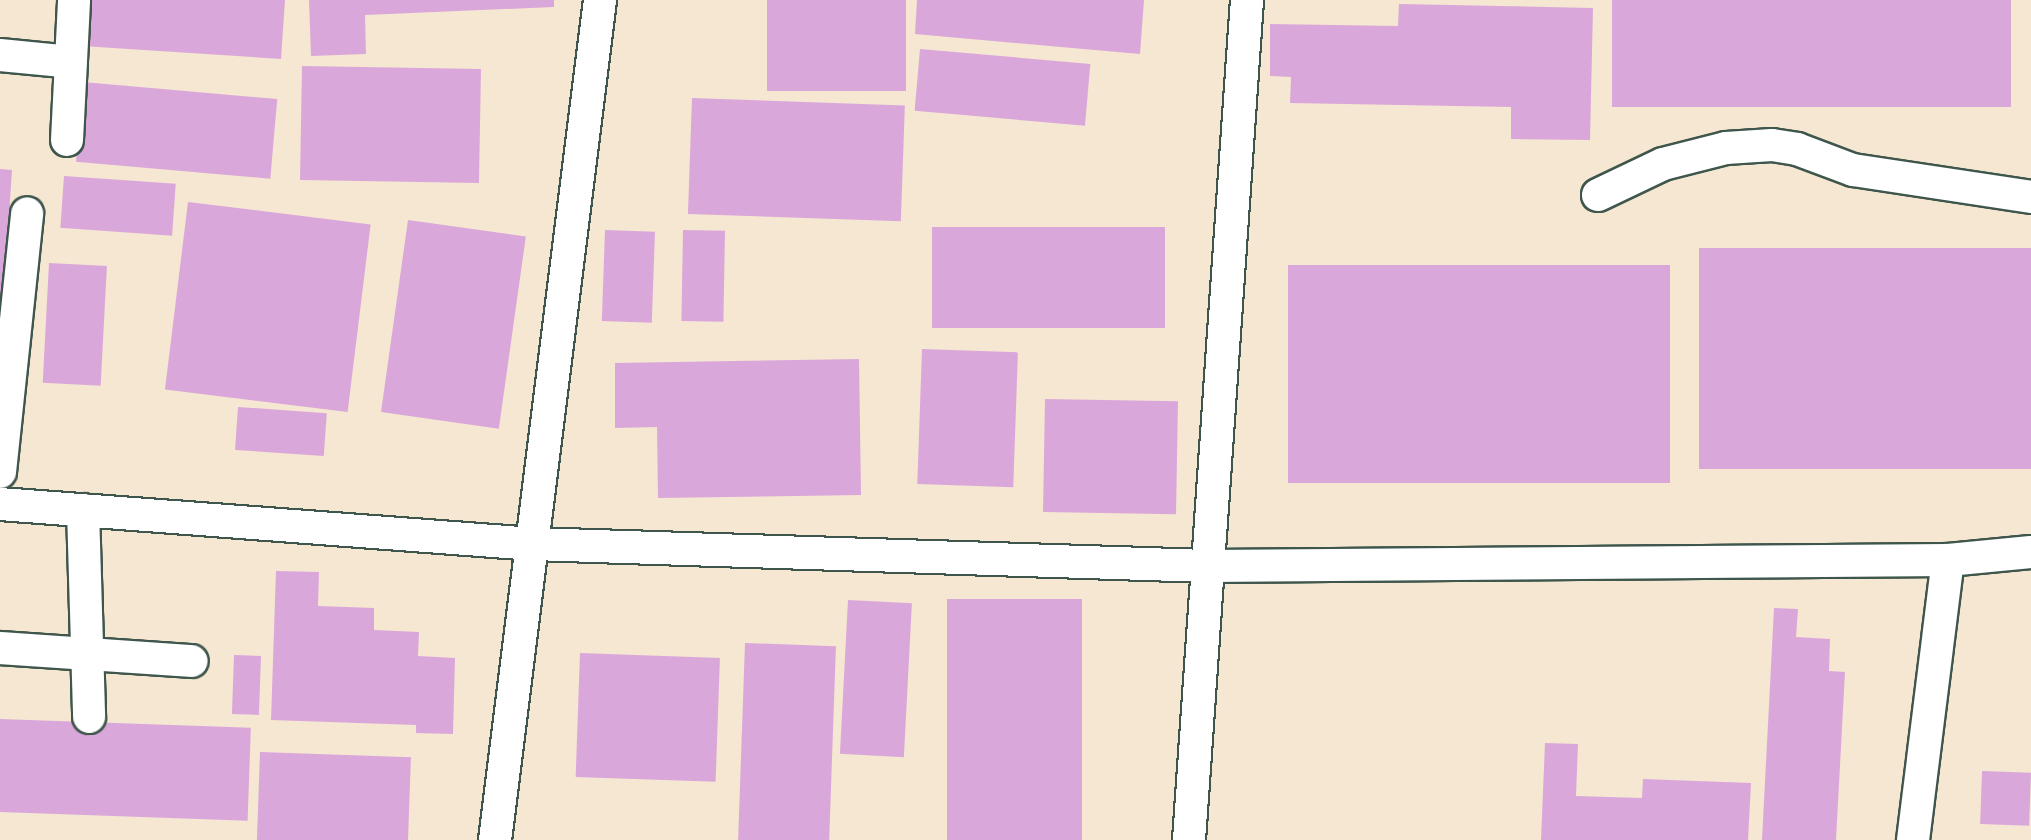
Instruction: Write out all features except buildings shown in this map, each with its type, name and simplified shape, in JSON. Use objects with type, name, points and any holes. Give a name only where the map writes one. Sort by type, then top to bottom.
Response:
[{"type":"street","points":[[67,140],[74,0]]},
{"type":"street","points":[[495,840],[600,0]]},
{"type":"street","points":[[1189,840],[1247,0]]},
{"type":"street","points":[[0,55],[71,62]]},
{"type":"street","points":[[1598,195],[1663,164],[1726,148],[1772,145],[1797,149],[1853,170],[2031,197]]},
{"type":"street","points":[[0,472],[27,213]]},
{"type":"street","points":[[0,504],[533,544],[1208,566],[1948,560],[2031,552]]},
{"type":"street","points":[[83,510],[89,717]]},
{"type":"street","points":[[1913,840],[1948,560]]},
{"type":"street","points":[[0,648],[192,661]]}]
